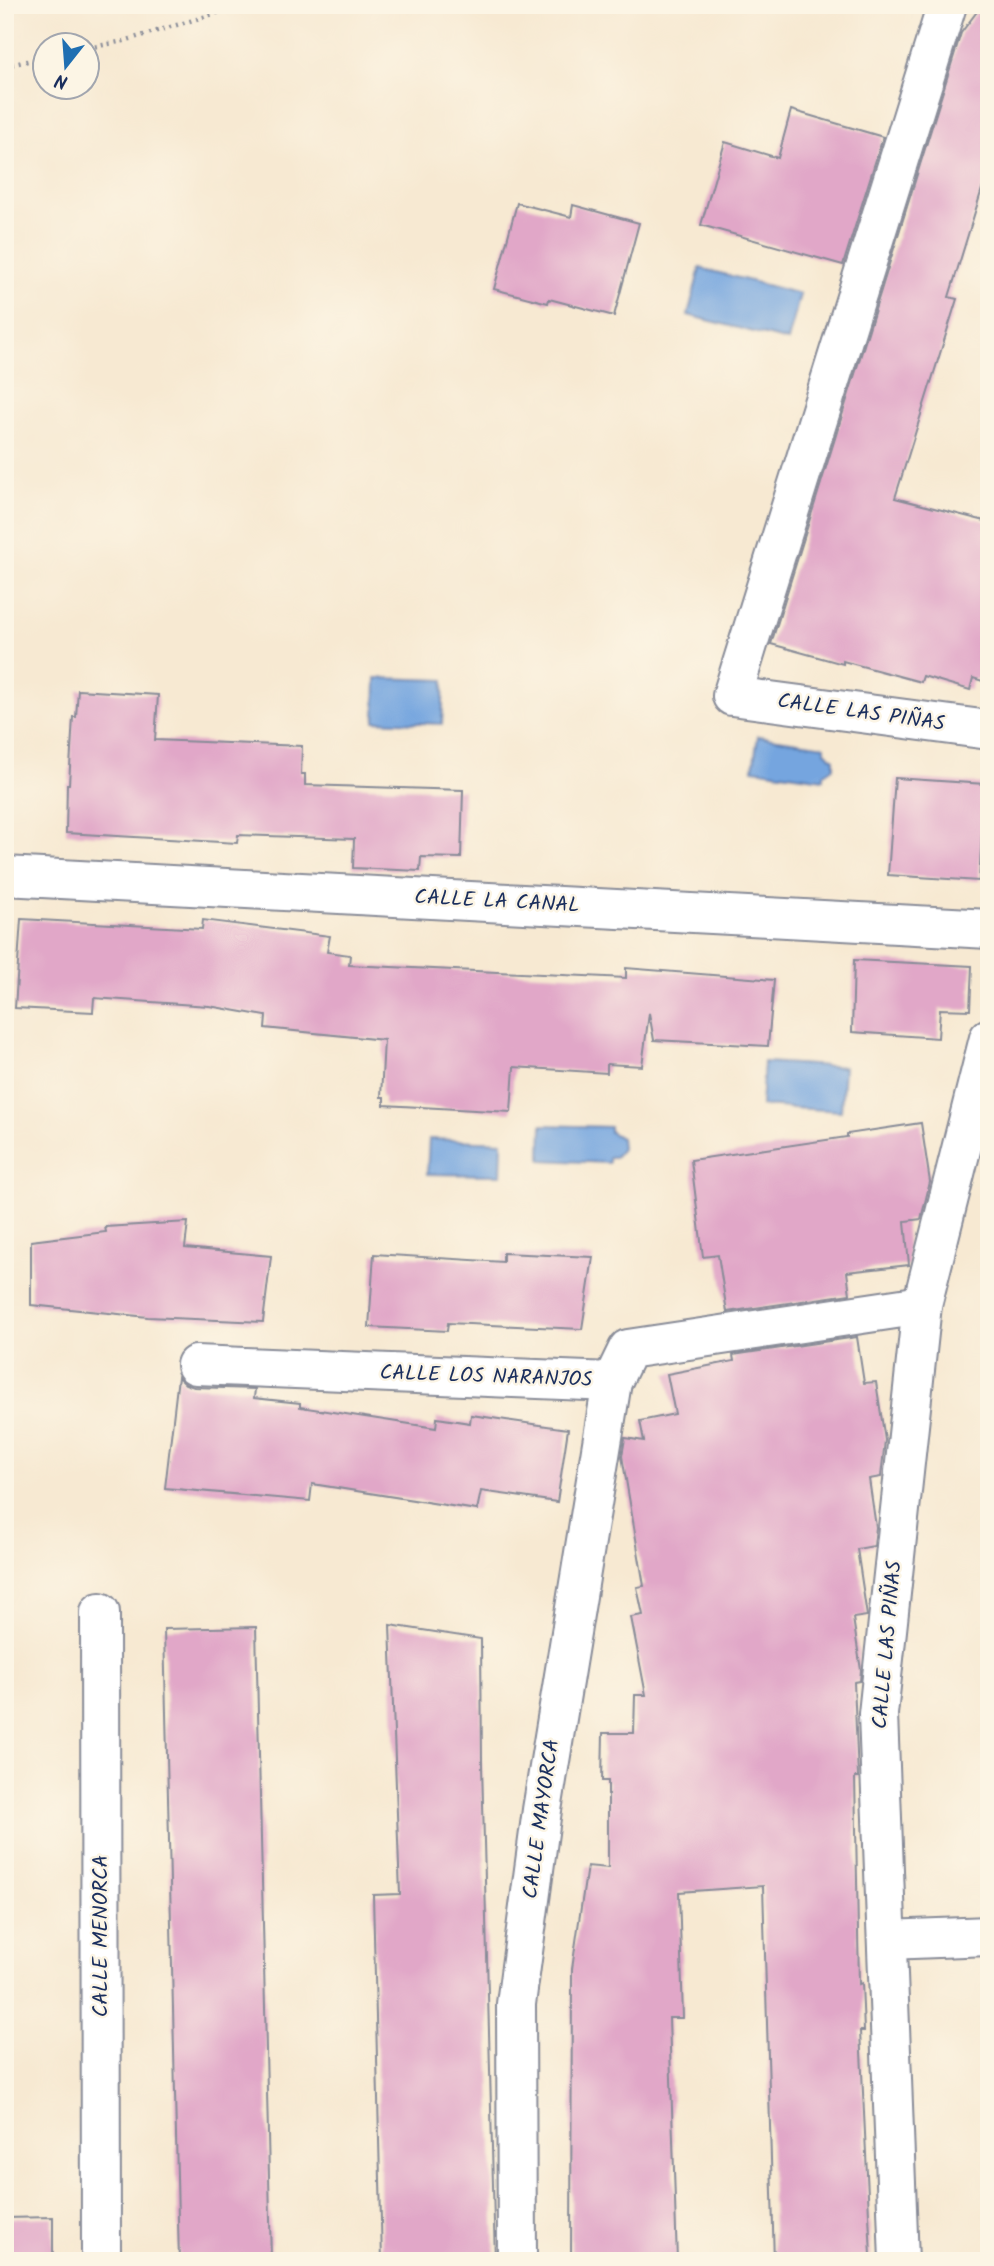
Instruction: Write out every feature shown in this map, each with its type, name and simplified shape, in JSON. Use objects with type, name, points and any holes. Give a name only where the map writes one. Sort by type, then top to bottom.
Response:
[{"type":"street","name":"CALLE LAS PIÑAS","points":[[947,5],[732,696],[989,730]]},
{"type":"street","name":"CALLE LA CANAL","points":[[5,876],[989,929]]},
{"type":"street","name":"CALLE LAS PIÑAS","points":[[899,2261],[878,1714],[922,1305],[989,1038]]},
{"type":"street","name":"CALLE LOS NARANJOS","points":[[196,1365],[611,1382],[628,1349],[922,1305]]},
{"type":"street","name":"CALLE MAYORCA","points":[[517,2261],[516,2004],[542,1810],[611,1382]]},
{"type":"street","name":"CALLE MENORCA","points":[[100,1612],[102,2261]]},
{"type":"street","points":[[887,1940],[989,1936]]},
{"type":"path","points":[[102,45],[243,5]]},
{"type":"path","points":[[5,66],[32,60]]},
{"type":"water","points":[[700,268],[800,294],[788,341],[688,315]]},
{"type":"water","points":[[376,678],[444,680],[442,724],[375,721]]},
{"type":"water","points":[[758,736],[825,746],[825,751],[834,759],[834,767],[824,774],[824,779],[753,769]]},
{"type":"water","points":[[764,1062],[844,1067],[841,1111],[761,1106]]},
{"type":"water","points":[[542,1125],[610,1127],[610,1132],[621,1138],[622,1149],[615,1157],[609,1157],[609,1163],[541,1160]]},
{"type":"water","points":[[429,1139],[502,1142],[501,1175],[427,1174]]},
{"type":"building","points":[[982,5],[989,5],[989,166],[949,297],[957,299],[895,498],[989,522],[989,683],[973,678],[970,690],[923,676],[921,682],[843,661],[843,664],[771,644],[961,33]]},
{"type":"building","points":[[791,110],[883,137],[843,265],[701,225],[725,142],[778,158]]},
{"type":"building","points":[[517,203],[571,217],[573,205],[639,223],[614,316],[549,299],[548,303],[494,289]]},
{"type":"building","points":[[78,690],[158,695],[155,740],[302,746],[301,774],[305,774],[305,785],[463,790],[461,858],[421,857],[420,871],[353,868],[354,839],[238,835],[237,843],[66,833],[67,784]]},
{"type":"building","points":[[895,778],[985,784],[979,881],[888,875]]},
{"type":"building","points":[[21,919],[202,929],[203,920],[330,936],[327,952],[350,955],[349,965],[626,978],[626,968],[774,980],[768,1046],[654,1040],[649,1013],[642,1066],[607,1064],[607,1073],[514,1067],[511,1112],[384,1105],[384,1097],[381,1097],[384,1040],[265,1028],[266,1016],[209,1006],[94,998],[93,1012],[15,1008]]},
{"type":"building","points":[[854,960],[972,966],[970,1010],[940,1009],[938,1038],[852,1032]]},
{"type":"building","points":[[921,1123],[930,1182],[921,1219],[905,1221],[909,1265],[847,1272],[850,1294],[727,1312],[718,1255],[703,1257],[691,1160]]},
{"type":"building","points":[[188,1222],[185,1248],[271,1256],[263,1322],[148,1317],[31,1305],[31,1241],[106,1232],[105,1227]]},
{"type":"building","points":[[503,1253],[593,1257],[582,1329],[448,1323],[447,1331],[369,1327],[374,1254],[503,1262]]},
{"type":"building","points":[[857,1337],[864,1383],[876,1382],[885,1440],[881,1477],[869,1479],[876,1527],[874,1546],[857,1549],[867,1616],[853,1618],[861,1670],[860,1681],[854,1682],[858,1777],[855,1777],[859,1984],[862,1983],[864,2031],[860,2031],[871,2256],[774,2261],[763,1886],[679,1892],[683,2018],[669,2018],[677,2261],[571,2261],[572,1969],[587,1866],[608,1868],[608,1781],[602,1781],[603,1733],[634,1733],[635,1695],[646,1695],[631,1617],[643,1615],[637,1587],[644,1586],[622,1456],[625,1438],[644,1441],[640,1421],[675,1414],[667,1374],[734,1361],[733,1355]]},
{"type":"building","points":[[178,1377],[185,1384],[194,1387],[255,1389],[254,1398],[300,1403],[300,1407],[436,1428],[437,1418],[470,1423],[471,1415],[568,1429],[557,1502],[481,1491],[477,1510],[312,1484],[310,1501],[165,1488]]},
{"type":"building","points":[[390,1625],[481,1639],[495,2261],[382,2261],[373,1895],[400,1894]]},
{"type":"building","points":[[256,1627],[271,2261],[179,2261],[164,1629]]},
{"type":"building","points":[[53,2217],[53,2261],[5,2261],[5,2218]]}]
